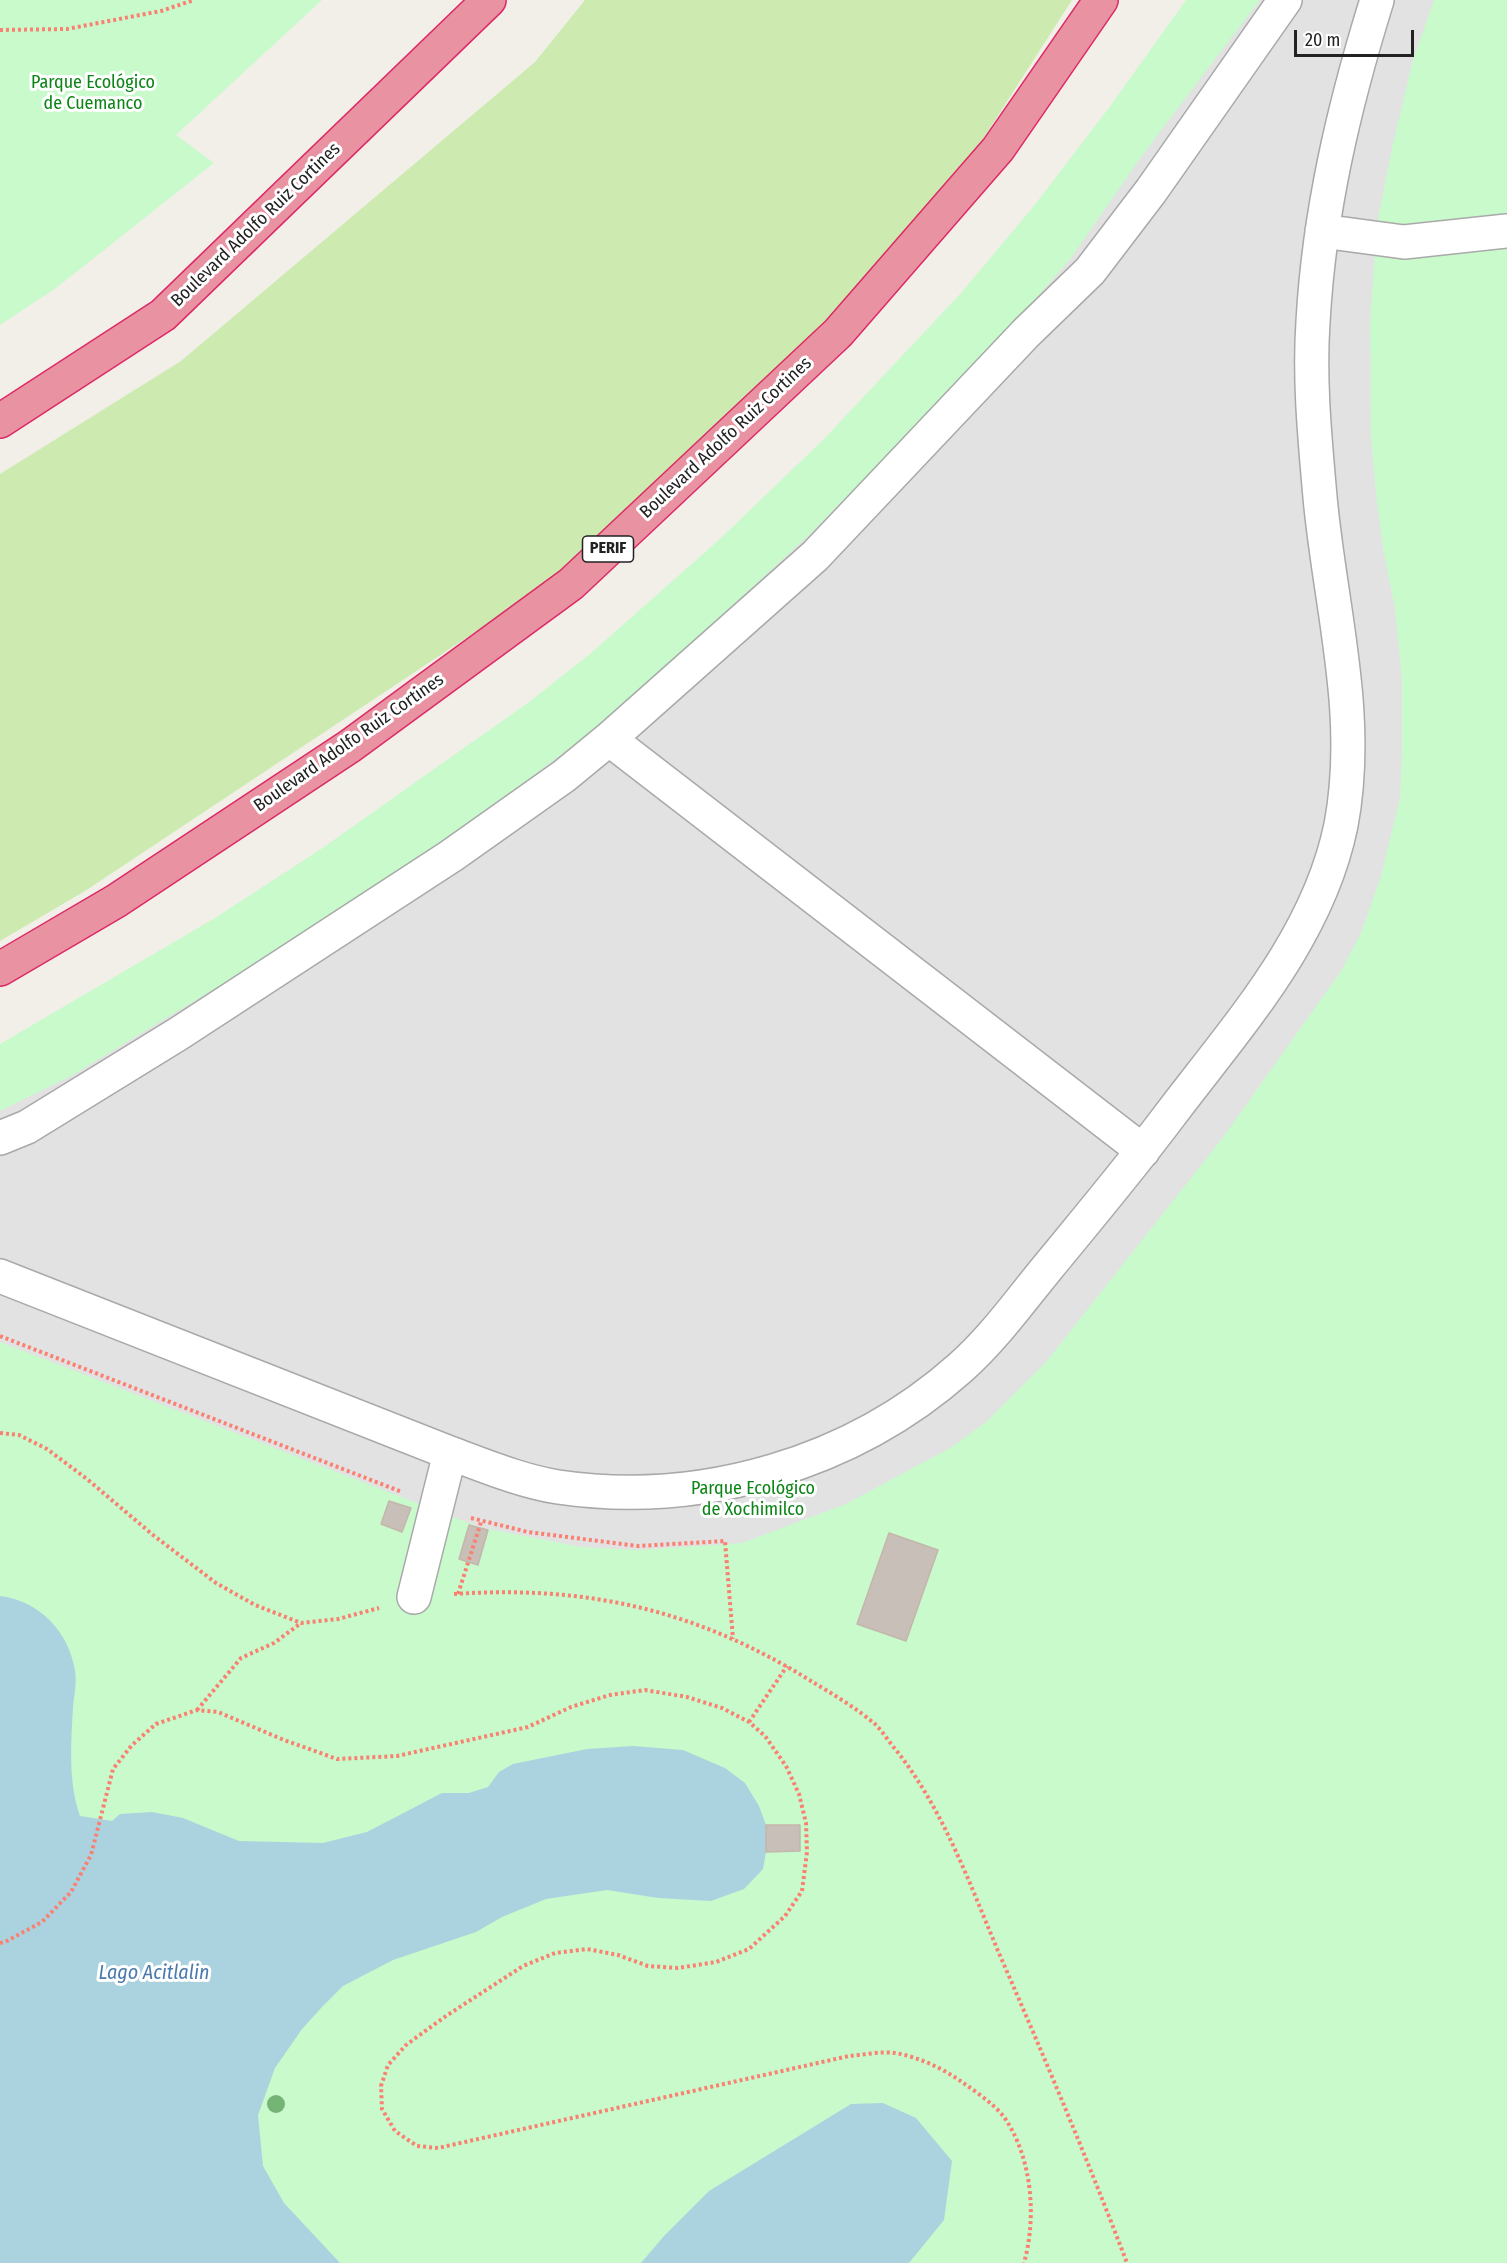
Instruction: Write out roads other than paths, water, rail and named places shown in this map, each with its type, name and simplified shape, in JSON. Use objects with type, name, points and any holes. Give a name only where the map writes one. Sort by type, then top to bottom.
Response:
[{"type":"highway","name":"Boulevard Adolfo Ruiz Cortines","points":[[0,421],[163,315],[489,0]]},
{"type":"highway","name":"Boulevard Adolfo Ruiz Cortines","points":[[0,969],[116,901],[350,746],[571,584],[837,333],[998,149],[1101,0]]},
{"type":"lane","points":[[0,1138],[27,1127],[168,1040],[451,856],[564,776],[609,740],[815,556],[1026,333],[1090,271],[1151,191],[1285,0]]},
{"type":"lane","points":[[0,1276],[450,1453],[502,1472],[555,1487],[617,1492],[677,1490],[750,1479],[829,1451],[885,1424],[929,1395],[964,1365],[993,1334],[1143,1151],[1282,967],[1308,920],[1328,873],[1341,825],[1347,775],[1349,726],[1344,666],[1320,500],[1312,387],[1312,327],[1331,171],[1358,62],[1377,0]]},
{"type":"lane","points":[[1322,231],[1404,242],[1507,231]]},
{"type":"lane","points":[[609,740],[1143,1151]]},
{"type":"lane","points":[[414,1597],[450,1453]]},
{"type":"water","name":"Lago Acitlalin","points":[[0,1596],[28,1604],[40,1612],[59,1631],[72,1657],[76,1680],[71,1762],[76,1803],[80,1816],[112,1821],[120,1814],[152,1812],[183,1818],[239,1841],[323,1843],[367,1832],[442,1793],[469,1793],[488,1787],[499,1772],[513,1764],[587,1749],[633,1746],[683,1750],[725,1768],[745,1783],[759,1806],[766,1825],[766,1852],[763,1869],[744,1889],[711,1901],[658,1898],[607,1890],[546,1899],[502,1917],[476,1932],[393,1960],[343,1986],[302,2029],[275,2068],[258,2115],[263,2166],[284,2203],[340,2263],[0,2263]]},
{"type":"water","points":[[883,2103],[916,2118],[952,2161],[944,2220],[909,2263],[641,2263],[664,2236],[709,2191],[851,2104]]},
{"type":"park label","name":"Parque Ecológico de Cuemanco","points":[[93,94]]},
{"type":"park label","name":"Parque Ecológico de Xochimilco","points":[[753,1499]]}]
